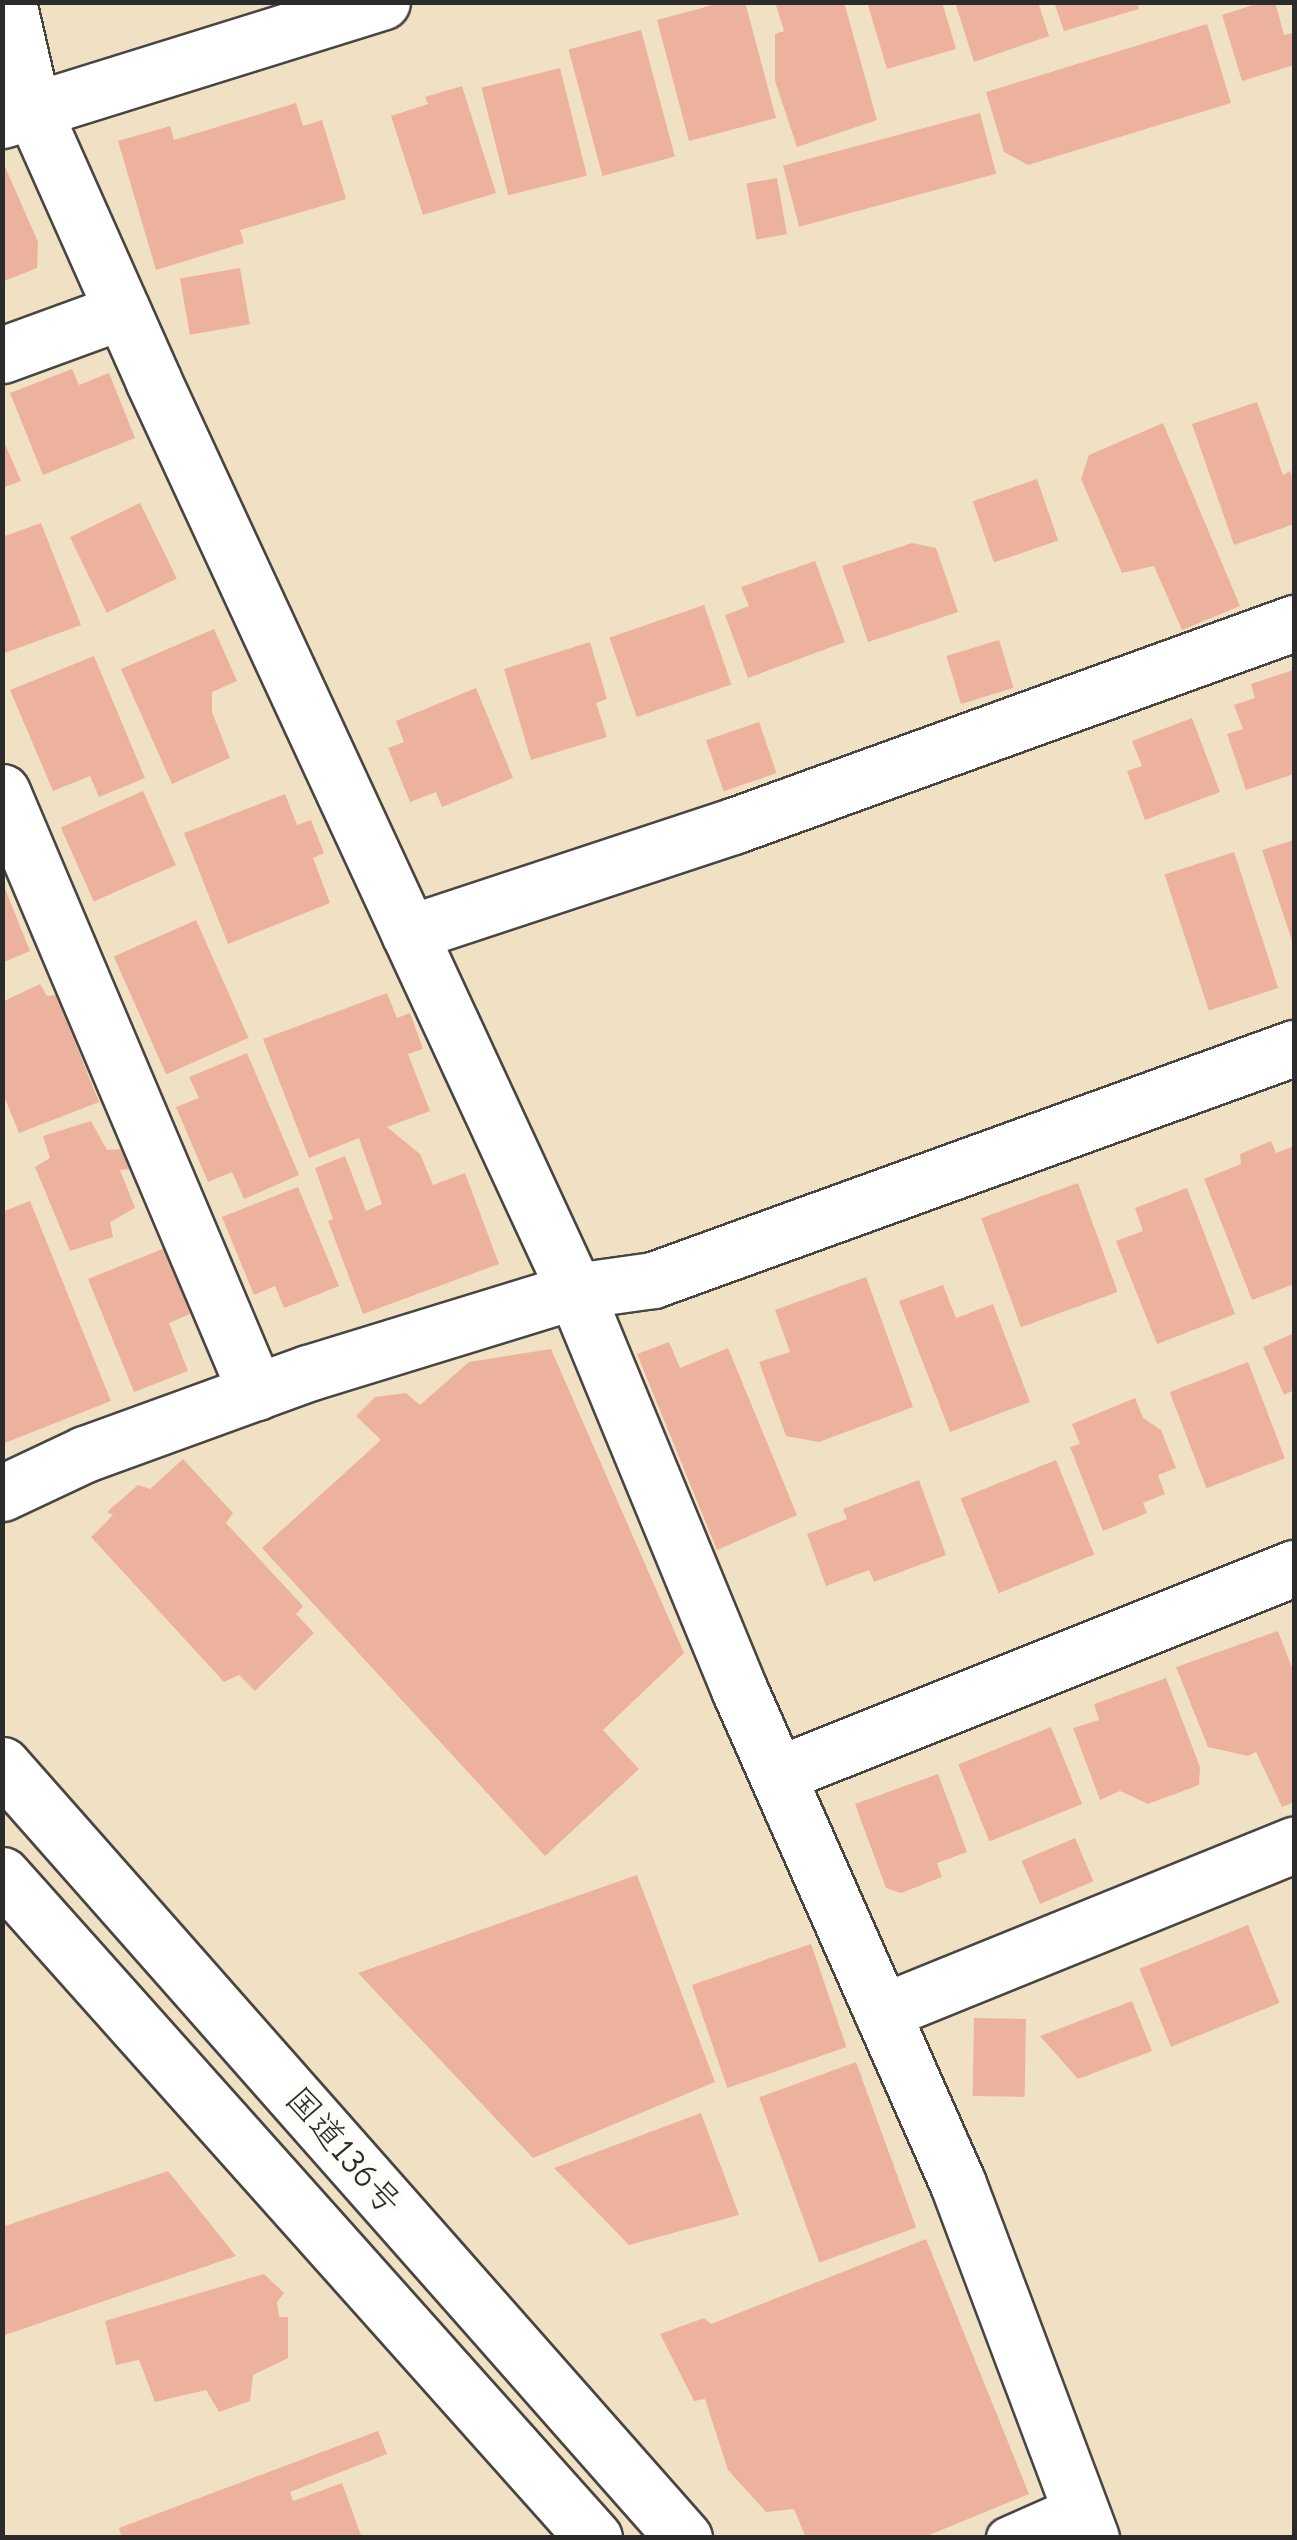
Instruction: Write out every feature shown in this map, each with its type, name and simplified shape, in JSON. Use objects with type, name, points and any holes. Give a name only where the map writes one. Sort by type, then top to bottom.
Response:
[{"type":"main road","points":[[8,2],[18,115],[122,311],[575,1291],[958,2184],[1085,2522]]},
{"type":"main road","points":[[18,115],[382,2]]},
{"type":"main road","points":[[2,355],[122,311]]},
{"type":"main road","points":[[409,934],[733,826],[1294,623]]},
{"type":"main road","points":[[2,792],[256,1392]]},
{"type":"main road","points":[[2,1492],[85,1454],[256,1392],[575,1291],[654,1280],[1294,1048]]},
{"type":"main road","points":[[779,1774],[1294,1568]]},
{"type":"main road","name":"国道136号","points":[[2,1765],[684,2538]]},
{"type":"main road","points":[[882,2012],[1294,1844]]},
{"type":"main road","name":"国道136号","points":[[2,1875],[594,2538]]},
{"type":"lane","points":[[1006,2538],[1085,2522]]},
{"type":"building","points":[[724,2],[745,2],[776,118],[689,141],[657,20]]},
{"type":"building","points":[[775,2],[844,2],[877,120],[797,147],[775,81],[775,34],[784,31]]},
{"type":"building","points":[[867,2],[942,2],[956,49],[887,69]]},
{"type":"building","points":[[955,2],[1038,2],[1049,36],[974,62]]},
{"type":"building","points":[[1054,2],[1137,2],[1139,9],[1064,31]]},
{"type":"building","points":[[1262,2],[1275,2],[1284,35],[1292,33],[1294,65],[1242,81],[1222,15]]},
{"type":"building","points":[[1207,24],[1231,103],[1028,165],[1004,152],[986,92]]},
{"type":"building","points":[[641,30],[675,157],[602,176],[569,49]]},
{"type":"building","points":[[560,68],[587,176],[508,195],[481,88]]},
{"type":"building","points":[[462,86],[496,193],[423,215],[391,116],[428,104],[425,97]]},
{"type":"building","points":[[296,103],[303,126],[322,120],[346,199],[240,230],[244,243],[156,270],[118,141],[170,126],[174,140]]},
{"type":"building","points":[[980,113],[996,174],[799,227],[783,166]]},
{"type":"building","points":[[2,160],[38,242],[37,268],[2,282]]},
{"type":"building","points":[[777,178],[787,234],[756,240],[746,183]]},
{"type":"building","points":[[240,268],[250,324],[190,335],[180,279]]},
{"type":"building","points":[[72,369],[79,385],[109,373],[135,438],[43,475],[10,393]]},
{"type":"building","points":[[1257,402],[1283,475],[1290,471],[1294,482],[1294,524],[1234,545],[1192,424]]},
{"type":"building","points":[[1163,423],[1240,606],[1182,630],[1154,566],[1122,573],[1081,479],[1089,455]]},
{"type":"building","points":[[2,437],[21,481],[2,488]]},
{"type":"building","points":[[1037,479],[1058,540],[994,563],[973,501]]},
{"type":"building","points":[[140,503],[177,578],[107,613],[70,537]]},
{"type":"building","points":[[41,523],[81,625],[2,654],[2,537]]},
{"type":"building","points":[[912,543],[936,548],[958,612],[868,642],[842,566]]},
{"type":"building","points":[[815,561],[845,642],[748,678],[725,615],[749,606],[741,587]]},
{"type":"building","points":[[704,605],[731,684],[637,717],[609,638]]},
{"type":"building","points":[[214,629],[237,681],[212,692],[212,712],[230,758],[172,784],[121,669]]},
{"type":"building","points":[[999,640],[1014,688],[961,704],[946,656]]},
{"type":"building","points":[[590,642],[607,699],[596,703],[607,737],[531,760],[504,669]]},
{"type":"building","points":[[94,656],[145,778],[99,797],[90,776],[53,791],[10,690]]},
{"type":"building","points":[[1293,670],[1294,774],[1246,790],[1227,734],[1243,729],[1234,705],[1255,698],[1251,684]]},
{"type":"building","points":[[476,688],[513,778],[442,807],[436,792],[410,802],[388,748],[404,742],[396,721]]},
{"type":"building","points":[[1192,718],[1220,792],[1145,820],[1127,771],[1142,766],[1132,741]]},
{"type":"building","points":[[759,722],[777,773],[724,791],[706,740]]},
{"type":"building","points":[[143,791],[176,865],[94,902],[61,828]]},
{"type":"building","points":[[285,794],[297,825],[311,820],[324,853],[313,858],[330,903],[228,944],[184,833]]},
{"type":"building","points":[[1294,840],[1294,947],[1262,850]]},
{"type":"building","points":[[1234,852],[1278,988],[1209,1011],[1165,875]]},
{"type":"building","points":[[2,881],[30,951],[2,963]]},
{"type":"building","points":[[196,920],[248,1038],[166,1074],[114,957]]},
{"type":"building","points":[[40,984],[47,996],[56,995],[99,1102],[19,1133],[2,1091],[2,1002]]},
{"type":"building","points":[[387,993],[397,1018],[410,1013],[423,1049],[408,1054],[430,1111],[387,1127],[420,1154],[433,1185],[465,1173],[499,1264],[363,1314],[328,1221],[333,1219],[315,1168],[345,1156],[366,1211],[382,1204],[359,1138],[309,1158],[263,1039]]},
{"type":"building","points":[[247,1053],[299,1175],[244,1199],[232,1172],[208,1182],[176,1107],[199,1098],[189,1077]]},
{"type":"building","points":[[91,1121],[107,1150],[123,1149],[130,1169],[120,1170],[135,1208],[110,1222],[113,1237],[70,1251],[35,1167],[50,1158],[43,1136]]},
{"type":"building","points":[[1271,1141],[1276,1153],[1294,1146],[1294,1284],[1252,1300],[1204,1179],[1241,1164],[1240,1154]]},
{"type":"building","points":[[1078,1183],[1118,1292],[1021,1327],[981,1218]]},
{"type":"building","points":[[298,1187],[339,1286],[284,1308],[275,1286],[254,1295],[222,1217]]},
{"type":"building","points":[[1187,1188],[1235,1314],[1157,1344],[1116,1241],[1143,1231],[1135,1208]]},
{"type":"building","points":[[30,1201],[111,1401],[2,1444],[2,1212]]},
{"type":"building","points":[[165,1248],[190,1314],[169,1323],[188,1371],[134,1392],[88,1279]]},
{"type":"building","points":[[866,1277],[913,1407],[819,1442],[786,1436],[759,1362],[790,1352],[775,1310]]},
{"type":"building","points":[[943,1285],[956,1318],[993,1304],[1030,1402],[950,1432],[899,1301]]},
{"type":"building","points":[[1294,1333],[1294,1390],[1284,1395],[1263,1347]]},
{"type":"building","points":[[669,1342],[680,1368],[728,1348],[797,1515],[717,1550],[637,1354]]},
{"type":"building","points":[[551,1349],[684,1653],[603,1730],[639,1769],[545,1856],[262,1548],[381,1440],[356,1416],[375,1397],[406,1393],[420,1405],[469,1362]]},
{"type":"building","points":[[1248,1362],[1285,1458],[1206,1488],[1170,1392]]},
{"type":"building","points":[[1135,1398],[1143,1418],[1161,1430],[1176,1468],[1158,1475],[1165,1494],[1143,1503],[1147,1513],[1103,1531],[1070,1447],[1080,1444],[1072,1424]]},
{"type":"building","points":[[183,1459],[233,1513],[226,1523],[303,1606],[296,1614],[314,1633],[255,1691],[239,1675],[224,1682],[91,1537],[113,1515],[107,1512],[138,1485],[150,1489]]},
{"type":"building","points":[[1056,1460],[1094,1555],[999,1593],[961,1499]]},
{"type":"building","points":[[919,1480],[946,1555],[874,1582],[869,1570],[826,1586],[807,1534],[847,1519],[843,1509]]},
{"type":"building","points":[[1278,1631],[1294,1673],[1294,1802],[1282,1807],[1256,1752],[1248,1756],[1208,1747],[1176,1667]]},
{"type":"building","points":[[1166,1678],[1200,1767],[1199,1785],[1148,1804],[1120,1791],[1100,1800],[1073,1728],[1099,1720],[1094,1704]]},
{"type":"building","points":[[1051,1727],[1082,1804],[989,1841],[958,1764]]},
{"type":"building","points":[[938,1774],[967,1852],[937,1863],[942,1877],[901,1893],[886,1888],[855,1804]]},
{"type":"building","points":[[1075,1838],[1093,1881],[1040,1904],[1022,1861]]},
{"type":"building","points":[[637,1875],[715,2082],[533,2158],[358,1973]]},
{"type":"building","points":[[1248,1925],[1279,2003],[1171,2047],[1140,1969]]},
{"type":"building","points":[[811,1944],[846,2047],[727,2088],[692,1985]]},
{"type":"building","points":[[1132,2001],[1152,2051],[1078,2079],[1040,2036]]},
{"type":"building","points":[[974,2018],[1026,2019],[1025,2097],[973,2096]]},
{"type":"building","points":[[856,2062],[916,2227],[819,2263],[759,2097]]},
{"type":"building","points":[[701,2113],[739,2215],[629,2245],[554,2168]]},
{"type":"building","points":[[168,2171],[236,2256],[2,2336],[2,2227]]},
{"type":"building","points":[[926,2239],[1029,2494],[922,2538],[806,2538],[794,2509],[766,2512],[728,2470],[705,2399],[694,2401],[660,2334],[704,2318],[711,2324]]},
{"type":"building","points":[[264,2274],[284,2293],[277,2302],[279,2317],[288,2317],[288,2358],[253,2375],[250,2401],[219,2412],[206,2390],[155,2402],[139,2360],[116,2365],[105,2321]]},
{"type":"building","points":[[378,2431],[387,2454],[290,2492],[293,2501],[342,2483],[362,2538],[122,2538],[119,2528]]}]
